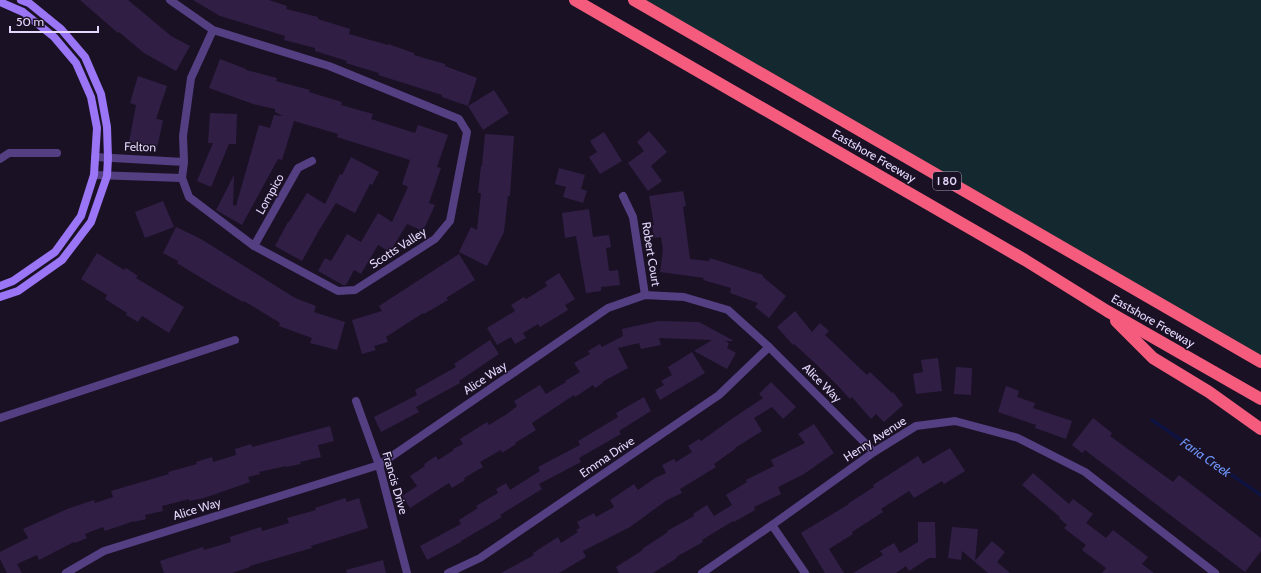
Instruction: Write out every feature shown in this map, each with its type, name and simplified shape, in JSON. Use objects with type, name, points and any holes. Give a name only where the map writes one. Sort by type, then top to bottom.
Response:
[{"type":"highway","name":"Eastshore Freeway","points":[[575,0],[1025,260],[1107,311],[1261,399]]},
{"type":"highway","name":"Eastshore Freeway","points":[[634,0],[1261,362]]},
{"type":"highway","points":[[1107,311],[1152,358],[1209,392],[1261,429]]},
{"type":"street","points":[[0,297],[18,291],[62,260],[91,222],[107,176],[107,127],[101,94],[85,58],[61,29],[29,3],[21,0]]},
{"type":"street","name":"Scotts Valley","points":[[170,0],[213,30],[329,66],[459,119],[467,132],[450,221],[435,239],[355,290],[338,291],[254,246],[189,197],[182,178],[184,162],[184,136],[191,78],[213,30]]},
{"type":"street","points":[[0,2],[23,12],[54,37],[76,63],[91,97],[97,128],[94,175],[81,216],[55,252],[13,281],[0,286]]},
{"type":"street","points":[[0,159],[9,153],[57,153]]},
{"type":"street","name":"Felton","points":[[95,157],[184,162]]},
{"type":"street","name":"Lompico","points":[[254,246],[298,168],[312,161]]},
{"type":"street","points":[[94,175],[182,178]]},
{"type":"street","name":"Robert Court","points":[[623,196],[633,217],[645,295]]},
{"type":"street","name":"Alice Way","points":[[66,573],[104,550],[379,466],[608,308],[645,295],[684,297],[728,310],[769,347],[874,452]]},
{"type":"street","points":[[0,418],[235,340]]},
{"type":"street","name":"Emma Drive","points":[[448,573],[480,558],[719,395],[769,347]]},
{"type":"street","name":"Francis Drive","points":[[356,401],[379,466],[406,573]]},
{"type":"street","name":"Henry Avenue","points":[[702,573],[874,452],[916,426],[956,421],[1018,438],[1085,472],[1215,573]]},
{"type":"street","points":[[772,525],[805,573]]},
{"type":"shaded area","points":[[634,0],[1261,0],[1261,362]]},
{"type":"building","points":[[80,0],[128,0],[171,36],[190,46],[176,71],[144,53]]},
{"type":"building","points":[[193,0],[269,0],[287,6],[286,9],[318,17],[318,19],[350,29],[349,34],[388,44],[414,53],[414,55],[445,64],[445,66],[477,78],[468,106],[442,97],[442,95],[378,75],[379,73],[346,63],[347,61],[315,51],[315,48],[284,40],[285,36],[220,16]]},
{"type":"building","points":[[220,59],[246,70],[277,78],[276,81],[310,90],[309,92],[342,102],[341,105],[373,114],[371,119],[415,133],[418,125],[448,135],[437,167],[441,168],[429,203],[435,205],[423,231],[407,224],[390,252],[378,245],[361,274],[354,270],[346,285],[343,285],[318,271],[325,258],[331,261],[347,234],[361,242],[378,213],[392,222],[408,187],[402,184],[410,160],[337,137],[338,134],[294,121],[282,160],[278,159],[242,225],[216,210],[234,175],[233,205],[236,206],[259,125],[270,128],[274,115],[283,116],[275,112],[275,109],[253,104],[209,88]]},
{"type":"building","points":[[138,76],[167,86],[156,119],[163,120],[157,148],[129,142],[136,105],[130,103]]},
{"type":"building","points":[[494,90],[509,113],[483,130],[468,106]]},
{"type":"building","points":[[210,113],[237,114],[236,144],[229,144],[211,187],[197,181],[213,143],[208,143]]},
{"type":"building","points":[[649,131],[667,152],[651,166],[662,181],[648,191],[628,163],[644,151],[637,142]]},
{"type":"building","points":[[604,132],[622,161],[600,174],[589,157],[597,152],[590,141]]},
{"type":"building","points":[[485,134],[514,136],[510,196],[508,196],[504,232],[487,266],[459,252],[471,227],[477,230],[481,193],[478,193]]},
{"type":"building","points":[[351,157],[379,172],[372,185],[370,184],[355,213],[336,203],[302,261],[275,246],[288,222],[307,193],[325,204],[340,174],[342,175]]},
{"type":"building","points":[[559,168],[585,175],[581,189],[587,191],[583,203],[563,197],[566,187],[555,184]]},
{"type":"building","points":[[683,191],[686,206],[683,207],[690,259],[709,261],[710,258],[763,275],[763,277],[786,296],[769,318],[755,307],[758,303],[730,293],[731,288],[703,280],[704,278],[660,272],[663,250],[661,237],[654,238],[652,225],[654,225],[649,196]]},
{"type":"building","points":[[163,201],[174,227],[145,238],[135,212]]},
{"type":"building","points":[[589,209],[593,237],[609,235],[611,247],[606,248],[609,271],[618,270],[620,285],[601,287],[601,291],[586,293],[576,236],[565,238],[562,213]]},
{"type":"building","points":[[176,227],[201,239],[295,298],[316,306],[314,312],[345,322],[337,350],[310,343],[312,338],[279,326],[280,323],[244,301],[243,302],[213,285],[177,263],[178,261],[163,253]]},
{"type":"building","points":[[97,253],[124,270],[126,268],[138,276],[136,278],[184,307],[169,333],[142,316],[138,322],[126,315],[127,313],[105,299],[107,295],[81,279]]},
{"type":"building","points":[[459,254],[475,280],[446,298],[448,300],[424,314],[423,313],[386,337],[388,342],[374,346],[376,350],[362,354],[352,320],[382,311],[379,306]]},
{"type":"building","points":[[559,273],[575,299],[565,305],[568,310],[540,327],[538,324],[523,333],[526,338],[515,344],[511,337],[497,345],[487,328],[515,311],[511,305],[524,297],[526,299],[547,286],[545,282]]},
{"type":"building","points":[[795,311],[812,332],[820,323],[829,331],[825,335],[867,375],[870,372],[892,393],[893,392],[903,405],[884,422],[876,414],[871,419],[852,397],[850,399],[816,364],[794,344],[793,345],[777,327]]},
{"type":"building","points":[[658,321],[699,322],[734,341],[725,341],[729,343],[727,348],[736,353],[727,369],[694,351],[712,340],[659,338],[661,345],[641,349],[639,343],[618,348],[628,368],[602,382],[603,383],[595,388],[593,385],[575,397],[574,395],[532,423],[536,430],[502,453],[501,450],[480,462],[483,467],[464,478],[465,480],[452,488],[449,483],[410,508],[402,496],[417,486],[410,476],[425,466],[424,464],[436,456],[438,460],[463,444],[460,439],[487,422],[489,425],[507,414],[517,406],[514,401],[540,385],[546,394],[566,382],[565,381],[580,372],[574,363],[590,354],[588,351],[600,344],[602,347],[623,336],[622,329]]},
{"type":"building","points":[[490,340],[499,354],[459,381],[460,383],[416,407],[419,412],[381,432],[374,417],[417,395],[415,390],[456,367],[454,364]]},
{"type":"building","points":[[692,352],[705,373],[660,400],[655,390],[664,385],[661,381],[672,375],[668,367]]},
{"type":"building","points":[[938,358],[942,391],[916,394],[913,374],[923,372],[921,360]]},
{"type":"building","points":[[956,367],[972,368],[971,395],[954,394]]},
{"type":"building","points":[[771,382],[796,407],[783,419],[772,407],[754,418],[762,431],[735,448],[714,464],[716,467],[680,489],[682,493],[667,500],[630,527],[583,551],[586,557],[559,573],[501,573],[534,555],[533,553],[558,537],[561,543],[578,532],[576,530],[580,528],[577,522],[594,513],[596,517],[614,507],[610,500],[634,484],[638,490],[655,478],[666,473],[662,465],[674,459],[676,462],[692,452],[688,446],[699,439],[701,441],[763,398],[759,394]]},
{"type":"building","points":[[1006,386],[1019,391],[1017,397],[1035,403],[1033,408],[1072,421],[1066,439],[1035,428],[1036,425],[998,412]]},
{"type":"building","points":[[644,397],[651,411],[619,431],[621,434],[579,458],[581,462],[539,484],[542,489],[500,515],[502,517],[461,542],[427,560],[420,546],[461,524],[459,520],[478,508],[476,506],[498,493],[496,489],[506,483],[510,490],[540,471],[538,467],[580,445],[578,441],[618,417],[616,413]]},
{"type":"building","points":[[1093,418],[1112,433],[1110,436],[1173,482],[1179,475],[1261,538],[1261,551],[1245,572],[1085,450],[1082,453],[1072,445]]},
{"type":"building","points":[[814,424],[834,453],[804,474],[778,487],[781,494],[754,507],[755,510],[734,522],[733,521],[702,540],[703,542],[676,557],[677,558],[653,573],[619,573],[616,567],[643,550],[642,549],[668,532],[667,531],[694,516],[693,514],[707,505],[714,516],[732,505],[726,495],[747,482],[746,480],[774,466],[771,460],[805,443],[798,434]]},
{"type":"building","points":[[330,426],[334,441],[318,445],[321,457],[300,462],[301,464],[259,472],[260,474],[248,477],[250,482],[204,498],[189,501],[189,499],[162,506],[163,511],[145,515],[146,519],[134,521],[105,531],[103,527],[85,534],[87,538],[75,543],[74,542],[39,560],[37,555],[17,564],[22,573],[7,573],[0,559],[0,552],[28,538],[23,529],[67,509],[94,500],[95,503],[113,497],[111,491],[169,474],[168,472],[197,464],[196,462],[212,457],[213,462],[236,455],[235,449],[251,444],[252,447]]},
{"type":"building","points":[[950,448],[965,471],[944,484],[942,481],[914,498],[909,491],[881,509],[883,512],[829,549],[844,573],[825,573],[801,533],[849,504],[874,487],[873,485],[918,456],[923,464]]},
{"type":"building","points":[[1033,473],[1069,504],[1073,499],[1093,514],[1086,523],[1106,538],[1113,530],[1148,557],[1142,564],[1154,573],[1102,573],[1106,568],[1082,550],[1086,545],[1064,528],[1067,525],[1059,518],[1060,517],[1022,485]]},
{"type":"building","points":[[345,498],[347,502],[359,498],[368,528],[311,546],[312,548],[250,566],[232,573],[164,573],[160,561],[203,547],[204,550],[231,542],[230,537],[261,527],[262,531],[289,523],[287,518],[316,510],[315,508]]},
{"type":"building","points":[[918,522],[935,522],[936,558],[929,558],[909,571],[906,566],[896,573],[853,573],[883,555],[880,551],[894,543],[900,553],[918,542]]},
{"type":"building","points":[[952,527],[978,529],[975,561],[992,541],[1005,552],[997,562],[1010,573],[988,573],[962,551],[961,560],[948,558]]},
{"type":"building","points":[[383,560],[386,573],[347,573],[346,570]]},
{"type":"waterway","name":"Faria Creek","points":[[1152,420],[1261,495]]}]
